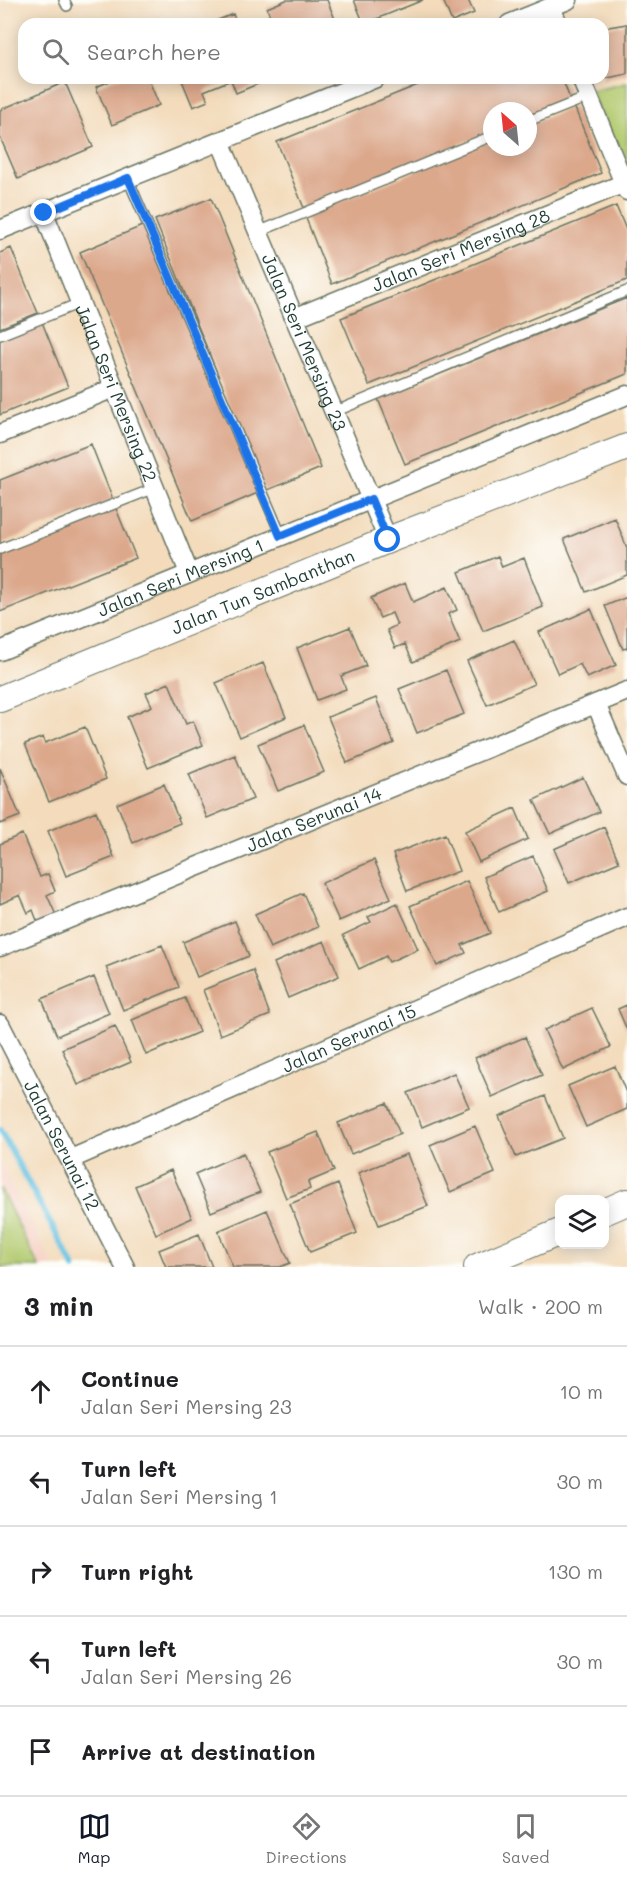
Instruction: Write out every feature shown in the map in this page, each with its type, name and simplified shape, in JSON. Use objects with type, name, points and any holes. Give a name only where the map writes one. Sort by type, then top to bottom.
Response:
[{"type":"street","points":[[523,18],[559,3],[558,18]]},
{"type":"street","points":[[0,230],[361,84]]},
{"type":"street","points":[[583,84],[626,185]]},
{"type":"street","name":"Jalan Seri Mersing 23","points":[[220,141],[380,520]]},
{"type":"street","name":"Jalan Seri Mersing 28","points":[[294,318],[626,185]]},
{"type":"street","name":"Jalan Seri Mersing 22","points":[[44,213],[189,573]]},
{"type":"street","points":[[0,434],[114,388]]},
{"type":"street","name":"Jalan Seri Mersing 1","points":[[0,651],[280,536],[380,520],[627,395]]},
{"type":"street","name":"Jalan Tun Sambanthan","points":[[0,699],[380,520],[627,447]]},
{"type":"street","name":"Jalan Serunai 14","points":[[0,947],[627,691]]},
{"type":"street","points":[[596,704],[627,776]]},
{"type":"street","name":"Jalan Serunai 15","points":[[71,1159],[627,917]]},
{"type":"street","name":"Jalan Serunai 12","points":[[0,1024],[125,1267]]},
{"type":"street","points":[[609,1210],[627,1203]]},
{"type":"street","points":[[492,1264],[555,1234]]},
{"type":"lane","points":[[537,118],[588,97]]},
{"type":"lane","points":[[258,232],[483,140]]},
{"type":"lane","points":[[128,178],[280,536]]},
{"type":"lane","points":[[334,412],[627,291]]},
{"type":"lane","points":[[0,334],[80,303]]},
{"type":"lane","points":[[0,549],[155,488]]},
{"type":"shaded area","points":[[0,1162],[54,1267],[0,1267]]},
{"type":"green space","points":[[627,83],[627,167],[624,168],[591,91]]},
{"type":"green space","points":[[0,1188],[39,1267],[0,1267]]},
{"type":"building","points":[[286,0],[327,0],[334,18],[271,18],[267,8]]},
{"type":"building","points":[[354,0],[423,0],[379,18],[362,18]]},
{"type":"building","points":[[443,0],[468,0],[474,13],[462,18],[450,18]]},
{"type":"building","points":[[233,14],[235,18],[223,18]]},
{"type":"building","points":[[627,24],[627,74],[609,78],[609,27]]},
{"type":"building","points":[[60,84],[66,84],[93,147],[18,179],[0,137],[0,110]]},
{"type":"building","points":[[103,84],[150,84],[159,105],[112,125],[96,87]]},
{"type":"building","points":[[183,84],[221,84],[204,91],[208,101],[193,107]]},
{"type":"building","points":[[233,84],[258,84],[236,93]]},
{"type":"building","points":[[420,84],[564,84],[570,99],[537,112],[537,102],[483,102],[483,135],[304,208],[277,142]]},
{"type":"building","points":[[574,106],[601,173],[332,284],[305,216],[483,144],[483,156],[537,156],[537,121]]},
{"type":"building","points":[[211,198],[321,468],[265,491],[155,220]]},
{"type":"building","points":[[616,206],[627,232],[627,280],[369,385],[341,318]]},
{"type":"building","points":[[147,224],[260,492],[192,521],[80,252]]},
{"type":"building","points":[[11,248],[38,313],[0,328],[0,253]]},
{"type":"building","points":[[627,298],[627,374],[405,464],[378,399]]},
{"type":"building","points":[[42,322],[68,387],[0,415],[0,339]]},
{"type":"building","points":[[91,444],[113,500],[0,544],[0,480]]},
{"type":"building","points":[[115,506],[136,558],[0,612],[0,551]]},
{"type":"building","points":[[615,518],[627,548],[627,575],[586,592],[564,539]]},
{"type":"building","points":[[498,556],[502,567],[524,558],[543,607],[483,631],[459,572]]},
{"type":"building","points":[[405,583],[413,602],[447,587],[457,610],[448,614],[460,642],[413,662],[405,644],[395,648],[387,630],[397,625],[392,613],[380,618],[371,598]]},
{"type":"building","points":[[627,597],[627,648],[623,649],[605,606]]},
{"type":"building","points":[[591,609],[616,665],[587,678],[580,664],[558,674],[539,632]]},
{"type":"building","points":[[350,627],[366,666],[341,676],[346,689],[317,700],[297,648]]},
{"type":"building","points":[[514,640],[534,684],[487,705],[467,661]]},
{"type":"building","points":[[263,663],[286,717],[240,737],[216,683]]},
{"type":"building","points":[[446,670],[464,714],[417,733],[399,689]]},
{"type":"building","points":[[169,683],[186,724],[193,721],[203,745],[148,768],[127,717],[152,706],[146,693]]},
{"type":"building","points":[[376,698],[394,743],[347,763],[328,717]]},
{"type":"building","points":[[304,725],[324,772],[278,791],[258,744]]},
{"type":"building","points":[[85,727],[106,779],[49,802],[25,744],[43,737],[45,743]]},
{"type":"building","points":[[235,755],[253,799],[207,818],[189,774]]},
{"type":"building","points":[[0,768],[20,816],[0,824]]},
{"type":"building","points":[[583,777],[599,812],[550,834],[534,800]]},
{"type":"building","points":[[164,784],[180,823],[133,843],[117,804]]},
{"type":"building","points":[[515,808],[528,839],[479,862],[465,831]]},
{"type":"building","points":[[96,811],[114,857],[66,876],[48,831]]},
{"type":"building","points":[[604,827],[619,862],[569,883],[554,849]]},
{"type":"building","points":[[22,834],[40,877],[48,874],[55,891],[47,895],[56,915],[38,923],[33,910],[28,913],[20,895],[0,904],[0,844]]},
{"type":"building","points":[[445,834],[459,871],[407,891],[393,854]]},
{"type":"building","points":[[533,856],[548,891],[499,912],[484,877]]},
{"type":"building","points":[[374,860],[391,898],[339,921],[322,883]]},
{"type":"building","points":[[467,881],[490,933],[462,945],[466,953],[437,966],[410,906]]},
{"type":"building","points":[[303,893],[318,927],[270,948],[255,914]]},
{"type":"building","points":[[397,903],[418,949],[389,962],[386,956],[359,969],[343,935],[371,922],[368,917]]},
{"type":"building","points":[[235,921],[249,956],[197,977],[183,942]]},
{"type":"building","points":[[324,941],[339,976],[288,998],[274,963]]},
{"type":"building","points":[[162,945],[179,987],[123,1010],[106,967]]},
{"type":"building","points":[[253,970],[270,1015],[220,1035],[203,990]]},
{"type":"building","points":[[94,977],[109,1013],[57,1036],[42,999]]},
{"type":"building","points":[[185,998],[199,1032],[146,1055],[132,1020]]},
{"type":"building","points":[[627,1005],[627,1030],[618,1009]]},
{"type":"building","points":[[592,1008],[611,1047],[563,1070],[544,1030]]},
{"type":"building","points":[[115,1026],[131,1062],[78,1085],[62,1049]]},
{"type":"building","points":[[525,1037],[542,1075],[492,1097],[475,1058]]},
{"type":"building","points":[[615,1066],[627,1095],[627,1109],[586,1127],[568,1086]]},
{"type":"building","points":[[454,1073],[469,1107],[422,1127],[408,1093]]},
{"type":"building","points":[[545,1096],[563,1138],[516,1157],[499,1116]]},
{"type":"building","points":[[387,1103],[400,1134],[351,1154],[338,1123]]},
{"type":"building","points":[[475,1126],[495,1173],[450,1192],[430,1145]]},
{"type":"building","points":[[318,1132],[334,1171],[308,1182],[310,1189],[286,1198],[267,1152]]},
{"type":"building","points":[[243,1153],[260,1192],[211,1212],[195,1174]]},
{"type":"building","points":[[407,1154],[428,1206],[379,1225],[358,1173]]},
{"type":"building","points":[[171,1170],[192,1218],[156,1234],[135,1186]]},
{"type":"building","points":[[338,1184],[357,1233],[310,1252],[290,1204]]},
{"type":"building","points":[[267,1210],[290,1263],[280,1267],[233,1267],[218,1231]]},
{"type":"building","points":[[199,1234],[212,1267],[166,1267],[159,1250]]},
{"type":"waterway","points":[[0,1130],[74,1267]]},
{"type":"route","points":[[44,213],[128,178],[280,536],[371,499],[388,540]]}]
